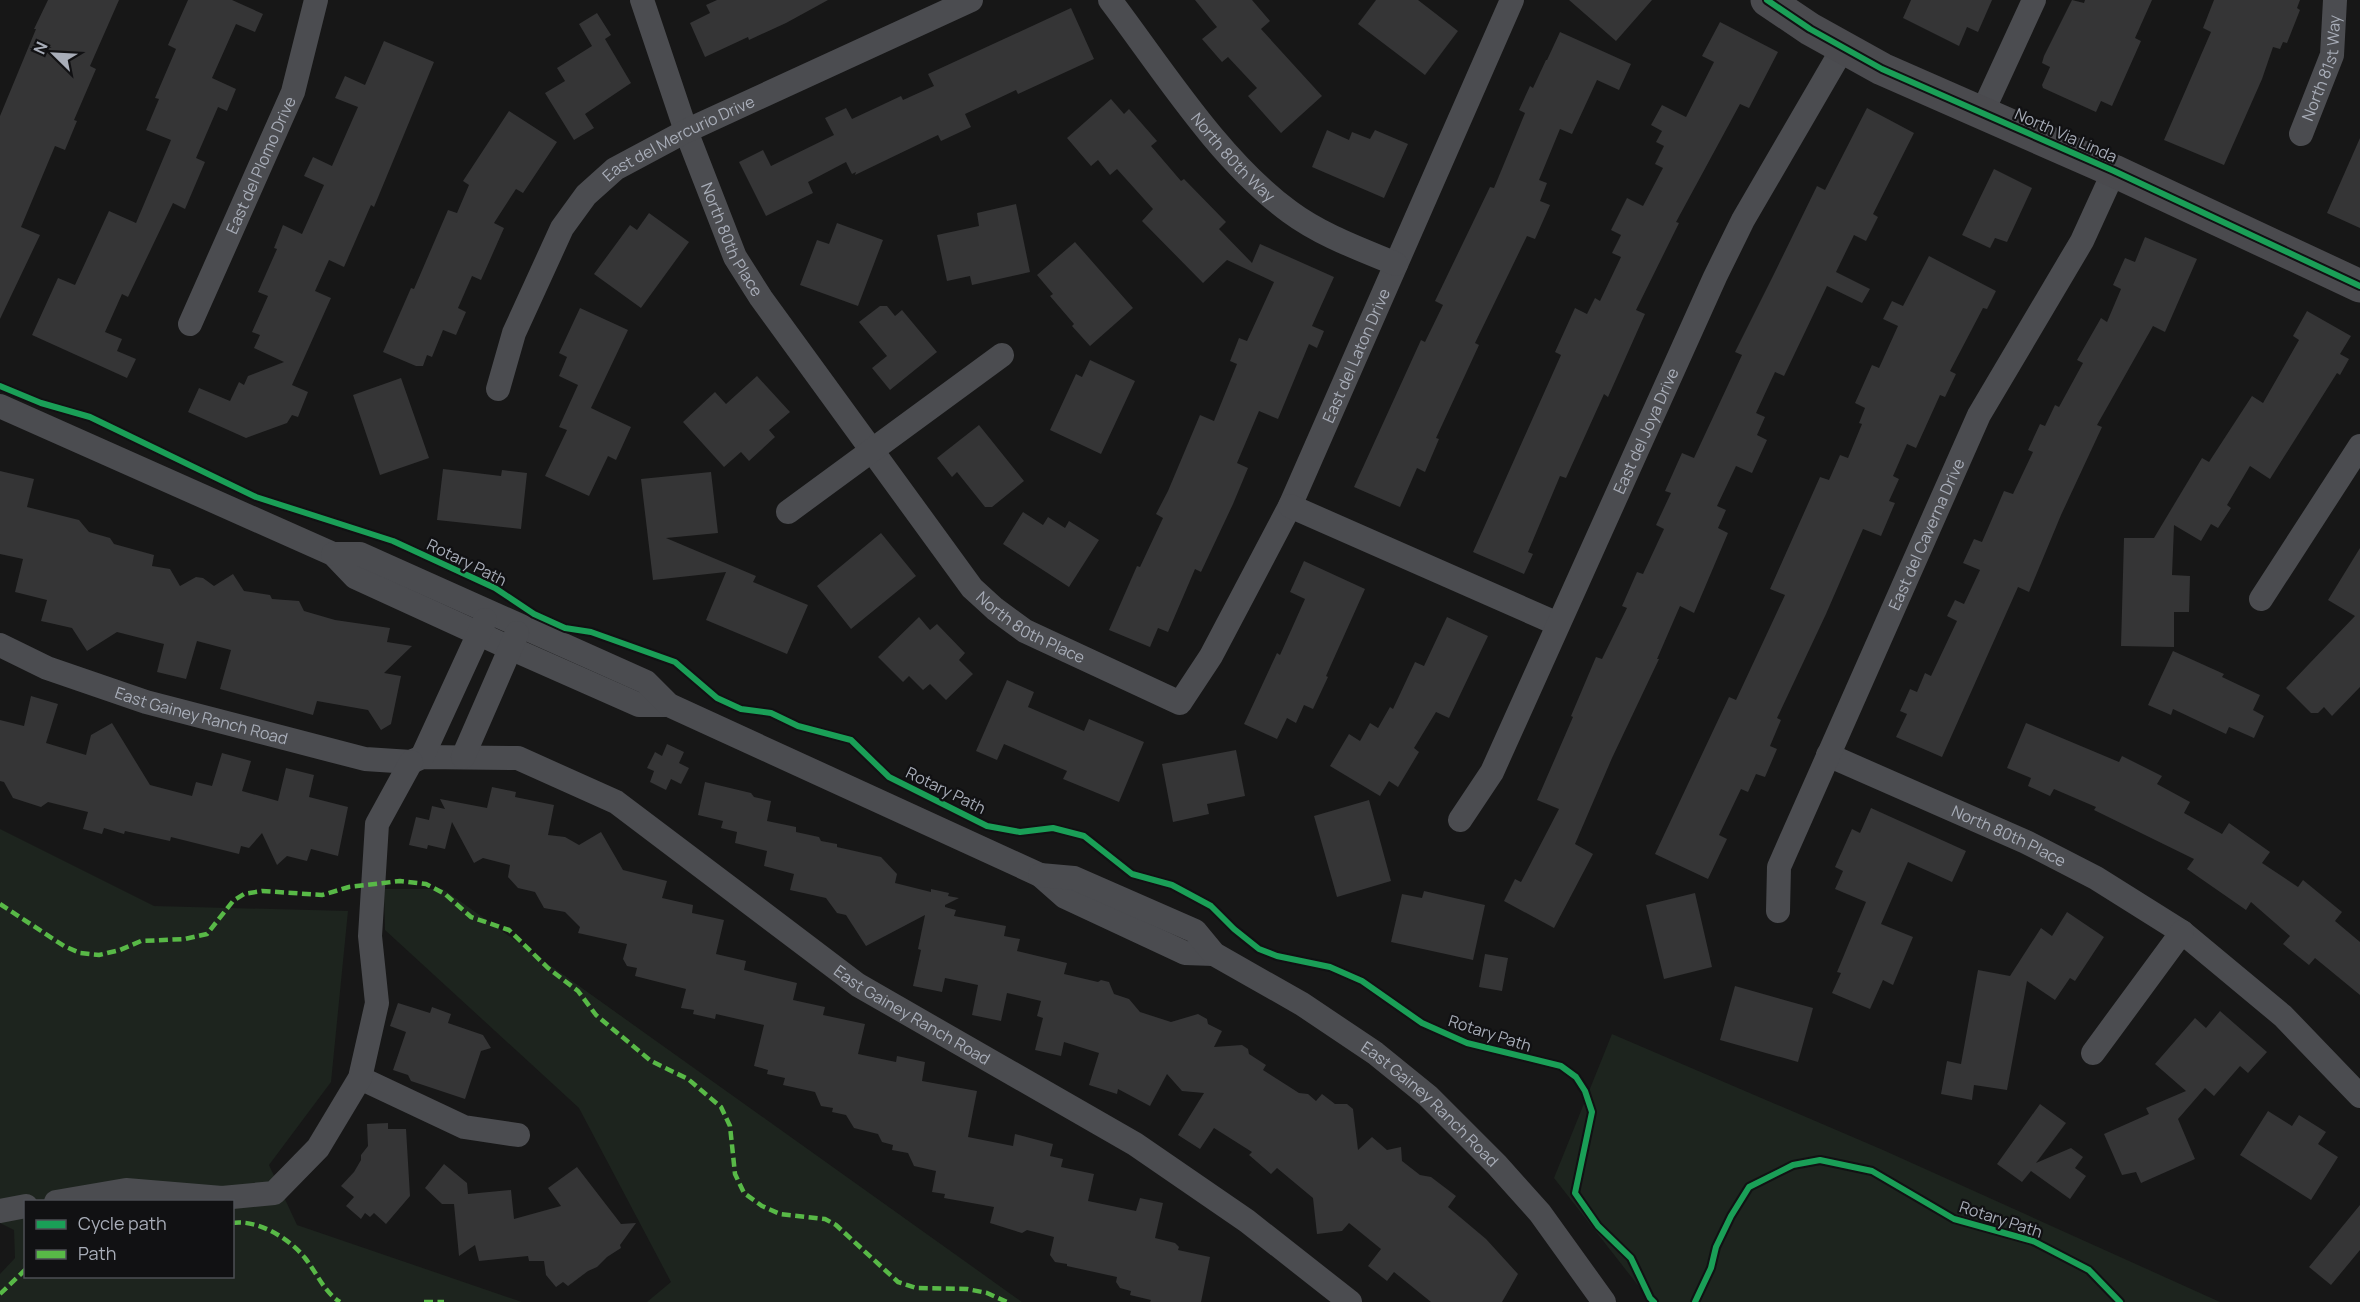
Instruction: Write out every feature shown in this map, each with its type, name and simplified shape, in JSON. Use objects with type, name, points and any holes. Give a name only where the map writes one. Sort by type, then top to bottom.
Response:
[{"type":"street","name":"East del Plomo Drive","points":[[190,324],[294,92],[316,0]]},
{"type":"street","name":"North 80th Place","points":[[642,0],[686,131],[735,257],[760,298],[972,588],[995,609],[1025,631],[1180,703]]},
{"type":"street","name":"East del Mercurio Drive","points":[[498,389],[519,323],[562,228],[586,195],[615,169],[686,131],[971,0]]},
{"type":"street","name":"North 80th Way","points":[[1110,0],[1204,125],[1246,174],[1290,212],[1342,241],[1396,264]]},
{"type":"street","name":"East del Laton Drive","points":[[1180,703],[1211,656],[1290,506],[1512,0]]},
{"type":"street","name":"North Via Linda","points":[[1767,0],[1810,29],[1882,69],[2114,171],[2360,286]]},
{"type":"street","points":[[1982,113],[2034,0]]},
{"type":"street","name":"North 81st Way","points":[[2301,134],[2332,55],[2335,0]]},
{"type":"street","name":"East del Joya Drive","points":[[1460,820],[1492,772],[1743,220],[1843,48]]},
{"type":"street","name":"East del Caverna Drive","points":[[1778,911],[1779,867],[1979,416],[2082,241],[2114,171]]},
{"type":"street","points":[[788,512],[1002,355]]},
{"type":"street","name":"East Gainey Ranch Road","points":[[0,406],[333,554],[360,554],[483,623],[510,648],[639,705],[669,705]]},
{"type":"street","points":[[2261,599],[2360,446]]},
{"type":"street","points":[[1290,506],[1558,624]]},
{"type":"street","points":[[68,1200],[126,1190],[222,1198],[273,1193],[318,1148],[360,1078],[376,1003],[370,936],[377,824],[416,759],[483,623]]},
{"type":"street","name":"East Gainey Ranch Road","points":[[483,623],[520,626],[646,682],[669,705],[1040,875],[1074,878],[1195,931],[1214,954],[1336,1026],[1375,1053],[1428,1096],[1466,1131],[1540,1212],[1604,1302]]},
{"type":"street","points":[[463,757],[520,626]]},
{"type":"street","name":"East Gainey Ranch Road","points":[[0,645],[47,668],[146,702],[365,759],[518,758],[616,802],[858,985],[1135,1144],[1246,1221],[1350,1302]]},
{"type":"street","name":"North 80th Place","points":[[1828,755],[2026,842],[2096,878],[2182,932],[2283,1016],[2360,1096]]},
{"type":"street","points":[[2093,1053],[2182,932]]},
{"type":"street","points":[[360,1078],[464,1127],[518,1135]]},
{"type":"street","points":[[0,1210],[24,1206]]},
{"type":"shaded area","points":[[0,829],[154,906],[348,911],[331,1082],[269,1165],[297,1225],[522,1302],[0,1302],[0,1274],[15,1258],[14,1230],[0,1223]]},
{"type":"shaded area","points":[[384,889],[443,889],[1022,1302],[647,1302],[671,1282],[579,1108],[385,930]]},
{"type":"shaded area","points":[[1612,1034],[1883,1150],[2220,1302],[1651,1302],[1554,1178]]},
{"type":"building","points":[[48,0],[119,0],[90,66],[96,69],[74,120],[77,121],[65,150],[55,146],[21,227],[40,235],[0,319],[0,116],[36,29],[34,29]]},
{"type":"building","points":[[188,0],[232,0],[263,14],[255,32],[236,24],[212,78],[236,89],[227,111],[218,107],[196,158],[205,162],[185,209],[173,203],[128,297],[122,294],[105,332],[122,339],[117,351],[136,359],[127,378],[32,335],[58,278],[75,285],[109,211],[136,223],[171,140],[146,130],[159,99],[155,98],[176,49],[168,45]]},
{"type":"building","points":[[717,0],[828,0],[786,23],[705,57],[690,23],[710,13],[706,5]]},
{"type":"building","points":[[1195,0],[1252,0],[1270,21],[1261,29],[1322,96],[1281,133],[1248,96],[1257,88],[1228,57],[1222,62],[1202,39],[1217,27]]},
{"type":"building","points":[[1376,0],[1418,0],[1458,31],[1425,75],[1358,24]]},
{"type":"building","points":[[1569,0],[1652,0],[1616,41]]},
{"type":"building","points":[[1911,0],[1992,0],[1978,32],[1967,27],[1959,46],[1903,18]]},
{"type":"building","points":[[2072,0],[2084,3],[2085,0],[2152,0],[2135,38],[2141,41],[2112,106],[2101,101],[2096,112],[2043,88],[2042,85],[2050,67],[2042,63],[2044,56]]},
{"type":"building","points":[[2214,0],[2300,0],[2297,8],[2300,10],[2287,43],[2283,42],[2280,49],[2273,47],[2262,79],[2224,165],[2164,140],[2211,32],[2203,28]]},
{"type":"building","points":[[1071,8],[1094,59],[1018,94],[1016,90],[965,114],[971,127],[941,141],[938,135],[855,175],[856,172],[852,174],[846,162],[808,182],[813,193],[766,216],[739,162],[763,150],[771,166],[834,135],[825,118],[846,108],[852,119],[901,96],[903,100],[934,86],[928,74]]},
{"type":"building","points":[[597,13],[611,35],[605,39],[631,83],[585,114],[594,128],[574,140],[545,93],[565,81],[557,68],[592,46],[579,24]]},
{"type":"building","points":[[1720,22],[1778,52],[1749,108],[1740,104],[1676,222],[1679,223],[1636,310],[1645,314],[1608,397],[1604,394],[1566,478],[1560,476],[1528,552],[1533,554],[1524,574],[1473,552],[1561,355],[1555,352],[1575,308],[1587,314],[1595,298],[1600,301],[1621,257],[1612,253],[1621,235],[1611,230],[1627,198],[1643,206],[1663,168],[1655,164],[1664,146],[1656,142],[1662,131],[1651,125],[1662,105],[1686,117],[1714,62],[1702,56]]},
{"type":"building","points":[[1560,32],[1631,64],[1619,90],[1597,80],[1572,134],[1560,129],[1539,180],[1547,183],[1540,201],[1550,205],[1535,239],[1527,236],[1475,343],[1479,345],[1436,438],[1439,439],[1425,472],[1417,468],[1400,507],[1354,487],[1421,340],[1425,342],[1443,305],[1435,301],[1490,187],[1494,188],[1525,113],[1519,110],[1530,86],[1533,88]]},
{"type":"building","points":[[384,41],[434,62],[374,207],[371,205],[344,267],[329,260],[315,291],[331,298],[292,385],[308,392],[298,417],[292,415],[287,423],[246,438],[188,412],[199,388],[230,401],[239,382],[244,385],[248,376],[284,362],[254,348],[260,335],[252,332],[268,296],[258,292],[277,249],[274,248],[283,225],[302,234],[324,185],[304,176],[313,157],[332,166],[358,107],[335,98],[345,76],[365,85]]},
{"type":"building","points":[[1111,99],[1124,114],[1129,109],[1157,141],[1151,146],[1181,181],[1184,179],[1226,222],[1219,229],[1252,263],[1260,244],[1334,277],[1312,326],[1324,331],[1317,348],[1309,344],[1278,419],[1259,411],[1237,463],[1248,468],[1233,504],[1201,572],[1195,569],[1168,632],[1158,628],[1150,647],[1109,630],[1137,566],[1140,567],[1163,518],[1156,514],[1200,415],[1214,421],[1237,364],[1230,361],[1239,338],[1247,341],[1274,282],[1227,260],[1203,283],[1142,221],[1153,209],[1117,169],[1110,175],[1098,160],[1091,166],[1067,138]]},
{"type":"building","points":[[1867,108],[1914,133],[1873,214],[1878,217],[1866,241],[1854,235],[1836,272],[1870,289],[1862,303],[1827,286],[1784,376],[1775,372],[1756,413],[1765,417],[1757,435],[1767,440],[1752,473],[1736,466],[1717,506],[1726,510],[1718,528],[1728,533],[1694,613],[1680,606],[1657,659],[1659,659],[1612,758],[1575,844],[1593,854],[1554,928],[1504,901],[1515,879],[1521,882],[1559,809],[1537,800],[1596,657],[1602,659],[1627,608],[1622,606],[1637,572],[1643,574],[1664,529],[1656,525],[1671,493],[1665,491],[1682,453],[1694,458],[1742,355],[1735,352],[1817,186],[1825,190]]},
{"type":"building","points":[[509,111],[557,142],[523,193],[516,189],[494,223],[504,228],[481,280],[472,276],[458,308],[466,312],[456,335],[443,330],[432,357],[427,355],[423,366],[416,366],[383,352],[411,288],[414,289],[448,210],[457,213],[469,185],[463,181]]},
{"type":"building","points":[[1327,130],[1349,140],[1352,132],[1370,139],[1375,130],[1408,144],[1384,198],[1312,167]]},
{"type":"building","points":[[2360,138],[2360,228],[2327,213]]},
{"type":"building","points":[[1994,169],[2032,188],[2007,242],[1995,238],[1990,248],[1962,235]]},
{"type":"building","points":[[1016,204],[1030,272],[972,285],[970,276],[947,281],[937,235],[979,226],[977,213]]},
{"type":"building","points":[[649,213],[689,242],[641,308],[594,274],[630,225],[637,230]]},
{"type":"building","points":[[837,223],[883,240],[858,306],[800,285],[817,240],[829,244]]},
{"type":"building","points":[[2145,237],[2197,259],[2165,332],[2153,326],[2097,425],[2102,427],[2061,515],[2029,592],[2018,587],[1942,757],[1896,737],[1907,714],[1900,711],[1910,689],[1917,692],[1925,673],[1931,676],[1957,621],[1947,616],[1955,600],[1964,604],[1980,570],[1963,563],[1974,539],[1982,542],[2004,491],[2013,494],[2033,452],[2028,450],[2040,424],[2045,426],[2055,405],[2059,407],[2083,363],[2077,360],[2101,318],[2107,322],[2121,289],[2113,285],[2125,258],[2135,262]]},
{"type":"building","points":[[1075,242],[1133,308],[1090,346],[1072,326],[1074,324],[1050,296],[1053,294],[1037,275]]},
{"type":"building","points":[[1929,256],[1996,291],[1987,309],[1983,308],[1950,371],[1956,374],[1945,397],[1940,395],[1916,448],[1907,444],[1893,476],[1899,479],[1889,501],[1895,503],[1881,536],[1863,529],[1777,718],[1781,720],[1770,746],[1777,749],[1765,777],[1756,774],[1748,792],[1741,789],[1719,835],[1727,839],[1708,879],[1655,854],[1729,697],[1736,700],[1785,595],[1770,589],[1820,477],[1829,480],[1840,455],[1848,458],[1862,424],[1859,423],[1865,408],[1855,403],[1872,365],[1879,368],[1898,326],[1883,319],[1892,301],[1903,306]]},
{"type":"building","points":[[880,306],[887,306],[895,316],[902,310],[937,352],[890,390],[872,368],[887,356],[859,322]]},
{"type":"building","points":[[580,308],[628,330],[591,408],[631,427],[616,460],[608,456],[589,496],[545,476],[567,430],[559,427],[578,385],[559,376],[567,357],[559,353]]},
{"type":"building","points":[[2307,311],[2351,336],[2340,354],[2349,359],[2340,375],[2337,373],[2270,479],[2250,466],[2227,505],[2231,508],[2218,528],[2211,524],[2201,541],[2174,525],[2172,575],[2190,576],[2189,612],[2174,612],[2174,647],[2121,646],[2124,538],[2154,538],[2202,458],[2209,462],[2252,396],[2263,403],[2299,340],[2293,336]]},
{"type":"building","points":[[1090,360],[1135,381],[1101,454],[1050,430],[1076,374],[1082,377]]},
{"type":"building","points":[[757,376],[790,412],[769,430],[775,437],[749,461],[741,452],[724,467],[683,422],[715,392],[726,404]]},
{"type":"building","points":[[401,378],[429,458],[380,475],[353,395]]},
{"type":"building","points":[[979,425],[1024,481],[992,507],[985,507],[957,472],[952,477],[937,458]]},
{"type":"building","points":[[443,469],[501,476],[502,470],[527,473],[521,529],[437,520]]},
{"type":"building","points":[[0,471],[34,479],[27,507],[79,520],[89,532],[110,538],[114,544],[154,555],[152,566],[170,569],[180,586],[196,577],[203,578],[214,586],[233,574],[244,591],[270,595],[272,599],[299,601],[304,611],[335,620],[390,628],[387,642],[412,646],[384,673],[401,676],[391,724],[381,730],[368,710],[317,701],[313,715],[220,689],[231,650],[197,641],[186,679],[157,672],[164,644],[117,632],[87,651],[72,628],[41,621],[47,600],[15,592],[23,559],[0,554]]},
{"type":"building","points":[[711,472],[718,533],[666,538],[756,576],[753,582],[808,605],[787,654],[706,620],[726,572],[653,580],[641,479]]},
{"type":"building","points":[[1023,512],[1043,525],[1048,517],[1065,528],[1069,521],[1099,540],[1069,587],[1003,544]]},
{"type":"building","points":[[881,533],[916,576],[851,629],[817,586]]},
{"type":"building","points":[[2360,548],[2360,687],[2332,716],[2324,707],[2318,713],[2311,713],[2286,688],[2355,616],[2328,600]]},
{"type":"building","points":[[1304,561],[1365,589],[1313,709],[1304,705],[1296,723],[1287,718],[1277,739],[1244,724],[1277,653],[1280,655],[1305,599],[1290,592]]},
{"type":"building","points":[[919,617],[930,630],[937,624],[965,653],[959,660],[973,674],[946,700],[930,684],[923,690],[909,676],[903,682],[878,657]]},
{"type":"building","points":[[1447,617],[1488,636],[1449,718],[1436,712],[1414,748],[1419,752],[1398,787],[1389,781],[1380,796],[1330,766],[1349,734],[1360,741],[1370,723],[1378,728],[1390,707],[1393,709],[1415,662],[1424,666]]},
{"type":"building","points":[[2173,651],[2224,674],[2222,677],[2260,695],[2253,710],[2264,716],[2254,738],[2229,727],[2226,734],[2173,709],[2171,715],[2148,705]]},
{"type":"building","points":[[1007,680],[1034,692],[1028,707],[1084,731],[1089,719],[1144,742],[1119,802],[1063,779],[1067,771],[1004,744],[997,760],[976,751]]},
{"type":"building","points":[[31,696],[58,704],[46,743],[86,755],[91,735],[112,723],[150,785],[192,796],[196,782],[212,786],[222,753],[251,761],[242,791],[278,801],[286,768],[314,775],[309,797],[348,807],[338,856],[311,849],[307,861],[287,856],[277,865],[262,833],[249,848],[241,846],[239,854],[171,837],[170,841],[125,831],[124,834],[104,828],[102,834],[83,829],[88,812],[48,802],[41,807],[13,798],[4,782],[0,781],[0,720],[24,726]]},
{"type":"building","points":[[2026,723],[2119,762],[2122,756],[2162,776],[2157,784],[2190,802],[2184,813],[2222,834],[2229,823],[2270,852],[2262,863],[2298,887],[2303,880],[2342,912],[2335,921],[2360,942],[2360,995],[2315,958],[2309,965],[2283,944],[2290,936],[2251,902],[2246,910],[2187,869],[2194,859],[2094,810],[2096,807],[2054,789],[2050,796],[2028,786],[2031,778],[2007,768]]},
{"type":"building","points":[[667,744],[684,752],[679,763],[689,768],[681,784],[671,779],[666,790],[650,782],[654,771],[647,768],[655,752],[662,756]]},
{"type":"building","points":[[1236,750],[1245,796],[1207,804],[1209,814],[1173,822],[1162,764]]},
{"type":"building","points":[[705,782],[751,793],[754,797],[771,801],[767,821],[796,827],[796,832],[819,837],[821,841],[837,844],[837,847],[881,857],[897,874],[895,883],[931,892],[931,889],[949,893],[948,896],[959,898],[945,905],[945,907],[956,910],[954,916],[1006,926],[1004,936],[1020,939],[1017,951],[1067,963],[1064,974],[1098,982],[1101,980],[1109,982],[1114,994],[1129,999],[1140,1012],[1171,1022],[1198,1014],[1207,1019],[1208,1024],[1222,1031],[1214,1047],[1242,1045],[1248,1049],[1249,1054],[1266,1065],[1263,1070],[1299,1093],[1308,1094],[1316,1101],[1322,1094],[1335,1104],[1347,1104],[1353,1109],[1358,1150],[1372,1137],[1387,1150],[1401,1147],[1402,1161],[1420,1175],[1431,1177],[1456,1196],[1448,1207],[1486,1239],[1518,1274],[1502,1302],[1431,1302],[1394,1272],[1387,1281],[1368,1266],[1381,1249],[1349,1223],[1342,1231],[1317,1234],[1313,1198],[1277,1168],[1271,1174],[1249,1155],[1252,1152],[1214,1128],[1200,1149],[1178,1135],[1204,1093],[1182,1091],[1167,1074],[1150,1106],[1118,1089],[1117,1094],[1089,1085],[1099,1053],[1064,1042],[1061,1056],[1035,1050],[1043,1018],[1037,1016],[1041,1001],[1007,993],[1001,1021],[972,1015],[978,985],[945,978],[942,992],[913,986],[921,950],[918,949],[925,915],[866,946],[846,915],[837,913],[826,898],[790,890],[794,874],[764,866],[767,851],[735,843],[737,832],[721,828],[723,821],[698,815]]},
{"type":"building","points":[[492,787],[516,792],[515,797],[554,805],[548,835],[565,837],[579,845],[601,832],[623,870],[667,881],[662,898],[693,905],[692,913],[724,920],[716,954],[746,961],[744,970],[797,983],[793,1000],[825,1007],[823,1015],[865,1024],[858,1054],[896,1062],[897,1056],[925,1062],[922,1081],[977,1091],[968,1137],[1013,1146],[1015,1134],[1053,1144],[1050,1156],[1063,1159],[1061,1167],[1094,1174],[1088,1201],[1136,1211],[1140,1198],[1163,1203],[1155,1238],[1175,1243],[1179,1247],[1178,1250],[1210,1257],[1201,1302],[1150,1302],[1151,1300],[1130,1295],[1131,1291],[1120,1288],[1116,1282],[1117,1277],[1055,1262],[1050,1255],[1054,1237],[1027,1230],[1022,1233],[990,1223],[994,1207],[944,1198],[945,1194],[932,1192],[936,1171],[914,1166],[908,1153],[892,1150],[893,1145],[882,1142],[878,1134],[854,1128],[846,1115],[832,1112],[833,1108],[821,1106],[815,1092],[783,1085],[785,1078],[767,1074],[768,1070],[754,1066],[764,1025],[716,1014],[715,1019],[693,1014],[694,1010],[681,1008],[686,989],[635,976],[637,968],[627,966],[623,959],[627,944],[578,933],[580,927],[565,912],[544,908],[535,892],[518,888],[508,877],[510,865],[483,858],[474,863],[452,822],[445,849],[428,845],[427,849],[409,845],[416,817],[429,820],[432,806],[445,809],[440,799],[487,808]]},
{"type":"building","points":[[1369,800],[1391,881],[1337,897],[1314,816]]},
{"type":"building","points":[[1871,808],[1966,851],[1952,882],[1908,862],[1881,924],[1913,937],[1893,985],[1883,980],[1870,1009],[1832,993],[1841,973],[1837,972],[1866,902],[1835,889],[1843,871],[1835,867],[1852,829],[1860,833]]},
{"type":"building","points":[[1424,891],[1485,905],[1473,960],[1391,942],[1402,894],[1422,898]]},
{"type":"building","points":[[1695,893],[1712,967],[1664,979],[1646,905]]},
{"type":"building","points":[[2067,912],[2104,937],[2075,981],[2070,978],[2055,1000],[2027,981],[2007,1090],[1974,1085],[1972,1100],[1941,1094],[1947,1061],[1961,1064],[1978,970],[2010,976],[2041,928],[2052,936]]},
{"type":"building","points":[[1485,954],[1508,958],[1502,991],[1479,987]]},
{"type":"building","points":[[1735,986],[1813,1008],[1798,1062],[1720,1040]]},
{"type":"building","points":[[398,1003],[430,1013],[432,1007],[451,1014],[448,1023],[483,1035],[491,1048],[481,1051],[465,1099],[411,1081],[408,1075],[393,1070],[406,1032],[390,1026]]},
{"type":"building","points":[[2220,1011],[2267,1052],[2248,1073],[2240,1066],[2214,1096],[2205,1088],[2178,1119],[2195,1159],[2141,1183],[2136,1172],[2122,1175],[2104,1134],[2149,1114],[2146,1108],[2186,1091],[2155,1064],[2195,1018],[2206,1028]]},
{"type":"building","points":[[2040,1104],[2066,1123],[2036,1163],[2071,1148],[2083,1157],[2075,1168],[2086,1176],[2070,1199],[2031,1171],[2022,1182],[1997,1164]]},
{"type":"building","points":[[2268,1111],[2292,1126],[2299,1115],[2326,1132],[2318,1144],[2338,1157],[2311,1200],[2240,1155]]},
{"type":"building","points":[[388,1123],[388,1129],[406,1129],[410,1196],[386,1224],[374,1213],[370,1217],[365,1213],[361,1219],[346,1206],[354,1197],[341,1186],[354,1172],[361,1160],[361,1155],[368,1146],[367,1124]]},
{"type":"building","points":[[444,1164],[467,1183],[468,1194],[511,1190],[514,1219],[561,1206],[548,1188],[577,1167],[621,1224],[636,1223],[620,1245],[621,1248],[568,1286],[563,1282],[556,1287],[546,1275],[544,1261],[529,1261],[528,1256],[479,1261],[475,1245],[459,1256],[454,1204],[442,1204],[425,1188]]},
{"type":"building","points":[[2360,1205],[2360,1250],[2331,1285],[2309,1267]]},
{"type":"marked path","points":[[0,904],[64,946],[80,953],[99,955],[120,950],[141,941],[185,939],[207,934],[233,901],[244,894],[262,891],[322,895],[349,887],[400,881],[426,884],[445,894],[471,917],[509,930],[548,968],[578,991],[596,1015],[651,1061],[688,1079],[721,1107],[730,1126],[735,1174],[744,1193],[762,1206],[780,1214],[825,1219],[836,1225],[898,1282],[916,1288],[967,1289],[987,1293],[1007,1302]]},
{"type":"marked path","points":[[234,1223],[263,1227],[291,1244],[299,1251],[325,1288],[340,1302]]},
{"type":"marked path","points":[[0,1294],[24,1271]]},
{"type":"marked path","points":[[424,1302],[444,1302]]},
{"type":"cycle path","points":[[1767,0],[1810,29],[1882,69],[2114,171],[2360,286]]},
{"type":"cycle path","name":"Rotary Path","points":[[0,386],[41,403],[90,417],[256,497],[393,541],[495,588],[534,614],[565,628],[591,632],[675,662],[717,698],[741,709],[771,713],[798,726],[851,740],[889,777],[987,826],[1020,832],[1053,828],[1084,836],[1132,874],[1172,885],[1211,906],[1259,949],[1277,956],[1330,967],[1362,981],[1422,1023],[1467,1043],[1561,1066],[1576,1077],[1585,1091],[1592,1112],[1575,1193],[1598,1226],[1631,1258],[1654,1302]]},
{"type":"cycle path","name":"Rotary Path","points":[[1695,1302],[1711,1268],[1716,1247],[1749,1187],[1793,1165],[1820,1160],[1872,1171],[1954,1219],[2033,1241],[2089,1270],[2120,1302]]}]
